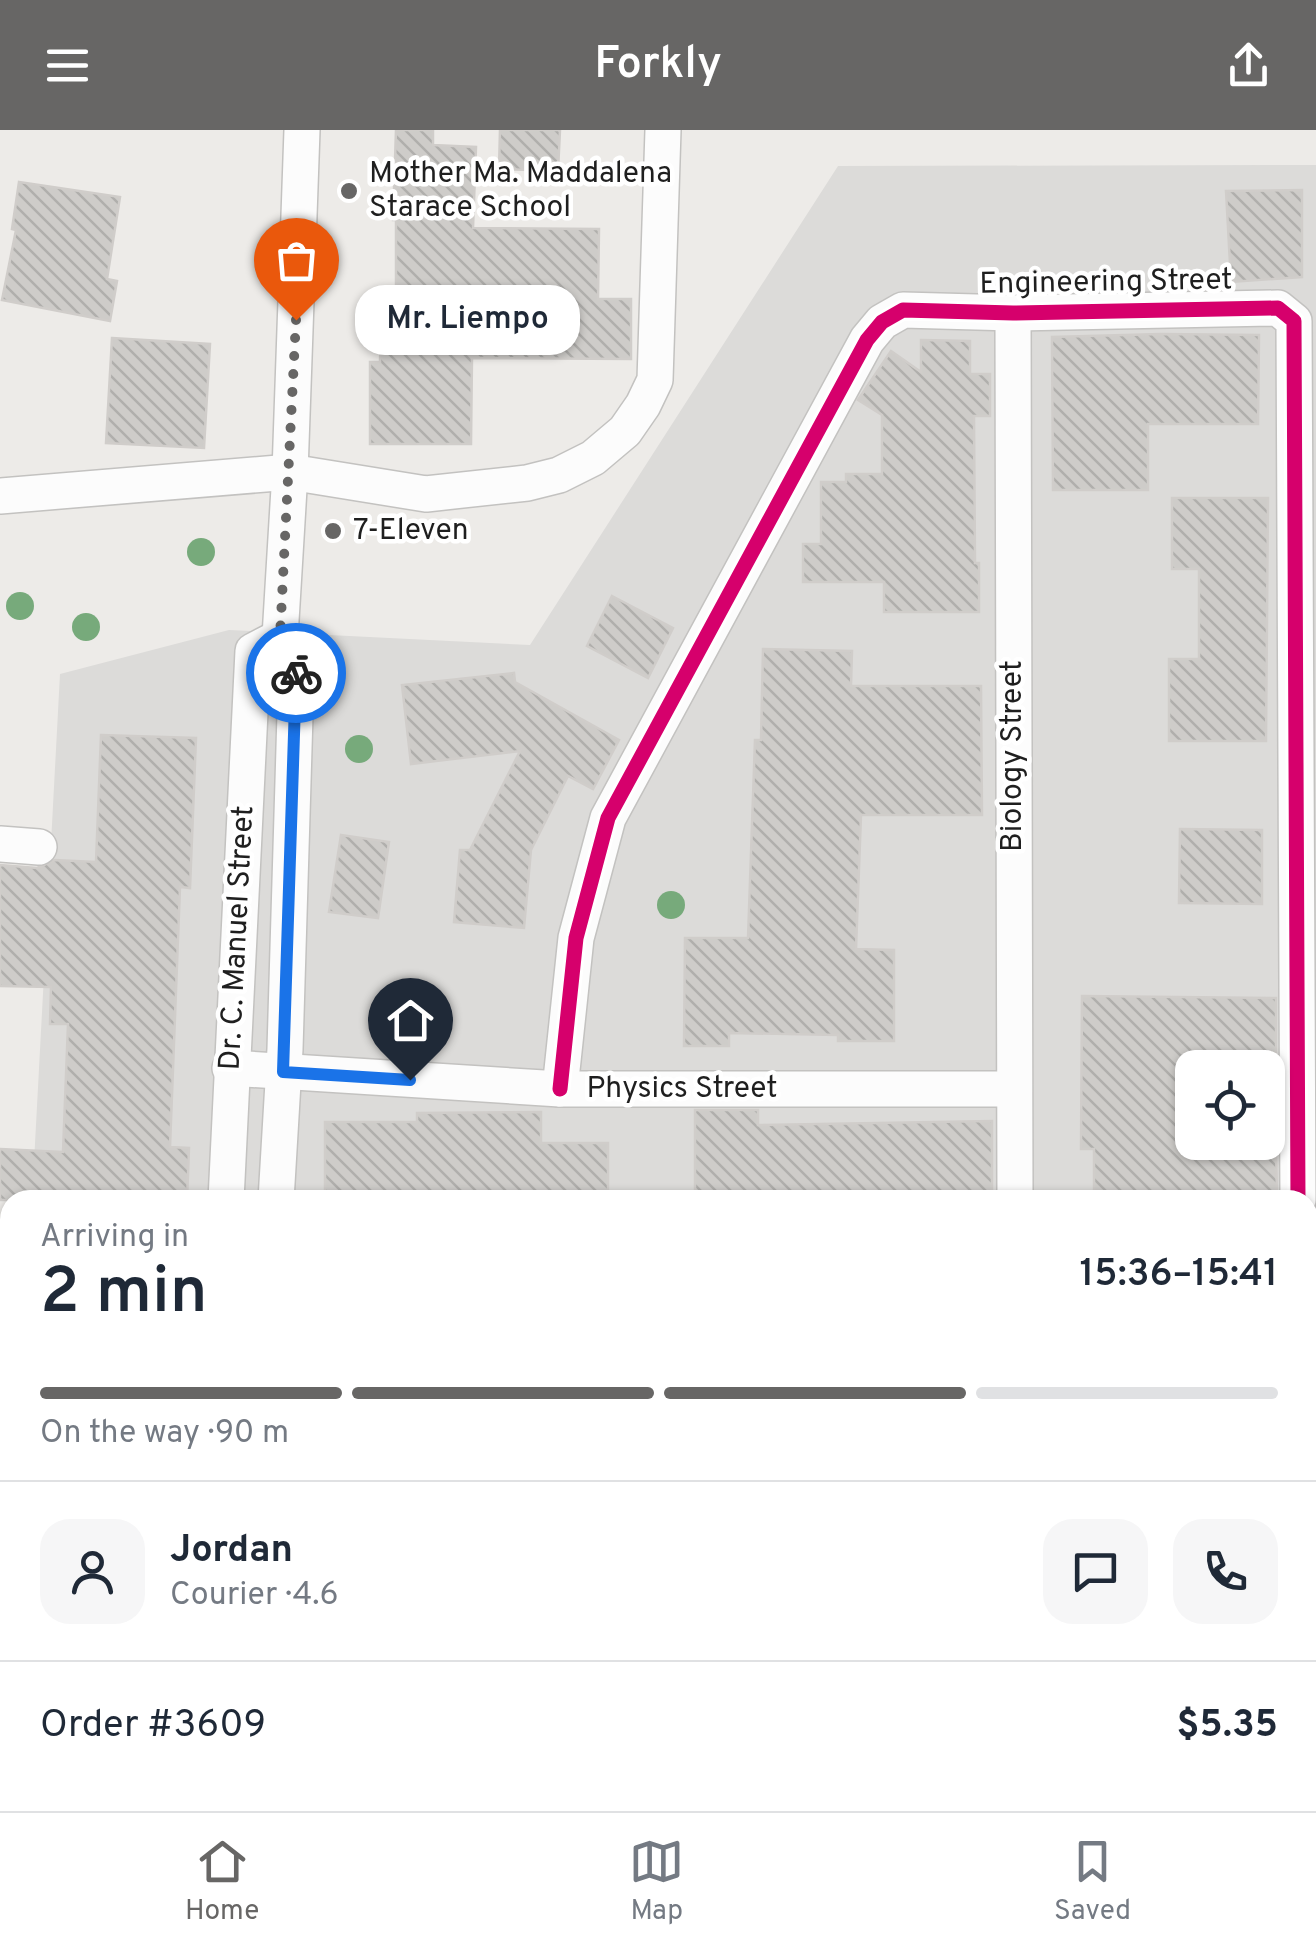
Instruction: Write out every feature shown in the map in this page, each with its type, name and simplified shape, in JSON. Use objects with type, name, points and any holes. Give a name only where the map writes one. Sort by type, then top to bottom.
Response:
[{"type":"street","points":[[280,637],[302,130]]},
{"type":"street","points":[[0,496],[290,472],[426,494],[527,483],[559,476],[593,458],[625,431],[644,406],[655,380],[664,130]]},
{"type":"street","name":"Engineering Street","points":[[560,1089],[576,938],[608,818],[867,340],[882,322],[902,310],[1013,313],[1278,308],[1294,321],[1298,1190]]},
{"type":"street","name":"Biology Street","points":[[1013,313],[1015,1190]]},
{"type":"street","name":"Dr. C. Manuel Street","points":[[226,1190],[253,651],[280,637],[297,648],[277,1190]]},
{"type":"street","points":[[0,844],[39,846]]},
{"type":"street","name":"Physics Street","points":[[230,1068],[560,1089],[1014,1089]]},
{"type":"shaded area","points":[[1316,165],[1316,1190],[33,1190],[60,674],[229,630],[530,645],[838,166]]},
{"type":"building","points":[[396,130],[433,130],[433,145],[476,147],[473,228],[599,229],[598,299],[631,299],[631,359],[472,358],[471,444],[370,444],[370,362],[380,362],[381,295],[396,295]]},
{"type":"building","points":[[500,130],[560,130],[558,171],[499,169]]},
{"type":"building","points":[[19,182],[120,197],[107,279],[117,281],[110,321],[2,300],[16,230],[12,229]]},
{"type":"building","points":[[1302,190],[1302,277],[1231,282],[1226,191]]},
{"type":"building","points":[[1259,335],[1258,424],[1148,424],[1148,490],[1053,490],[1052,337]]},
{"type":"building","points":[[112,338],[210,344],[204,448],[106,443]]},
{"type":"building","points":[[921,340],[970,341],[970,374],[990,374],[990,416],[974,416],[979,612],[884,612],[884,582],[803,582],[803,544],[821,544],[821,482],[846,482],[846,474],[882,474],[882,415],[858,400],[891,351],[921,372]]},
{"type":"building","points":[[1172,498],[1268,498],[1266,741],[1169,741],[1169,659],[1199,659],[1199,569],[1172,569]]},
{"type":"building","points":[[612,596],[673,628],[648,678],[587,646]]},
{"type":"building","points":[[763,649],[852,651],[851,686],[981,686],[982,815],[861,815],[856,949],[894,950],[894,1041],[838,1041],[838,1035],[729,1033],[729,1046],[684,1046],[685,938],[748,938],[755,740],[761,740]]},
{"type":"building","points":[[514,673],[515,682],[619,740],[593,789],[568,776],[531,850],[524,928],[454,922],[460,850],[470,850],[520,751],[411,764],[402,685]]},
{"type":"building","points":[[101,735],[196,738],[190,888],[180,887],[170,1147],[189,1148],[187,1190],[0,1190],[0,1149],[63,1152],[68,1024],[50,1024],[51,987],[0,986],[0,865],[37,868],[55,860],[96,862]]},
{"type":"building","points":[[1180,829],[1262,830],[1262,904],[1179,903]]},
{"type":"building","points":[[341,835],[389,842],[378,918],[329,912]]},
{"type":"building","points":[[1082,996],[1276,998],[1276,1050],[1175,1050],[1175,1160],[1276,1160],[1277,1190],[1094,1190],[1094,1149],[1081,1149]]},
{"type":"building","points":[[695,1110],[758,1110],[758,1125],[992,1121],[992,1190],[695,1190]]},
{"type":"building","points":[[541,1112],[541,1143],[608,1143],[608,1190],[325,1190],[325,1122],[417,1122],[417,1113]]},
{"type":"cycle path","points":[[560,1089],[576,938],[608,818],[867,340],[882,322],[903,310],[1013,313],[1278,308],[1294,321],[1298,1190]]},
{"type":"way so far","points":[[296,320],[280,637],[297,648],[296,673]]},
{"type":"place","name":"Mother Ma. Maddalena Starace School","points":[[349,191]]},
{"type":"place","name":"Mr. Liempo","points":[[296,320]]},
{"type":"place","name":"7-Eleven","points":[[333,531]]},
{"type":"route","points":[[296,673],[283,1072],[410,1080]]}]
